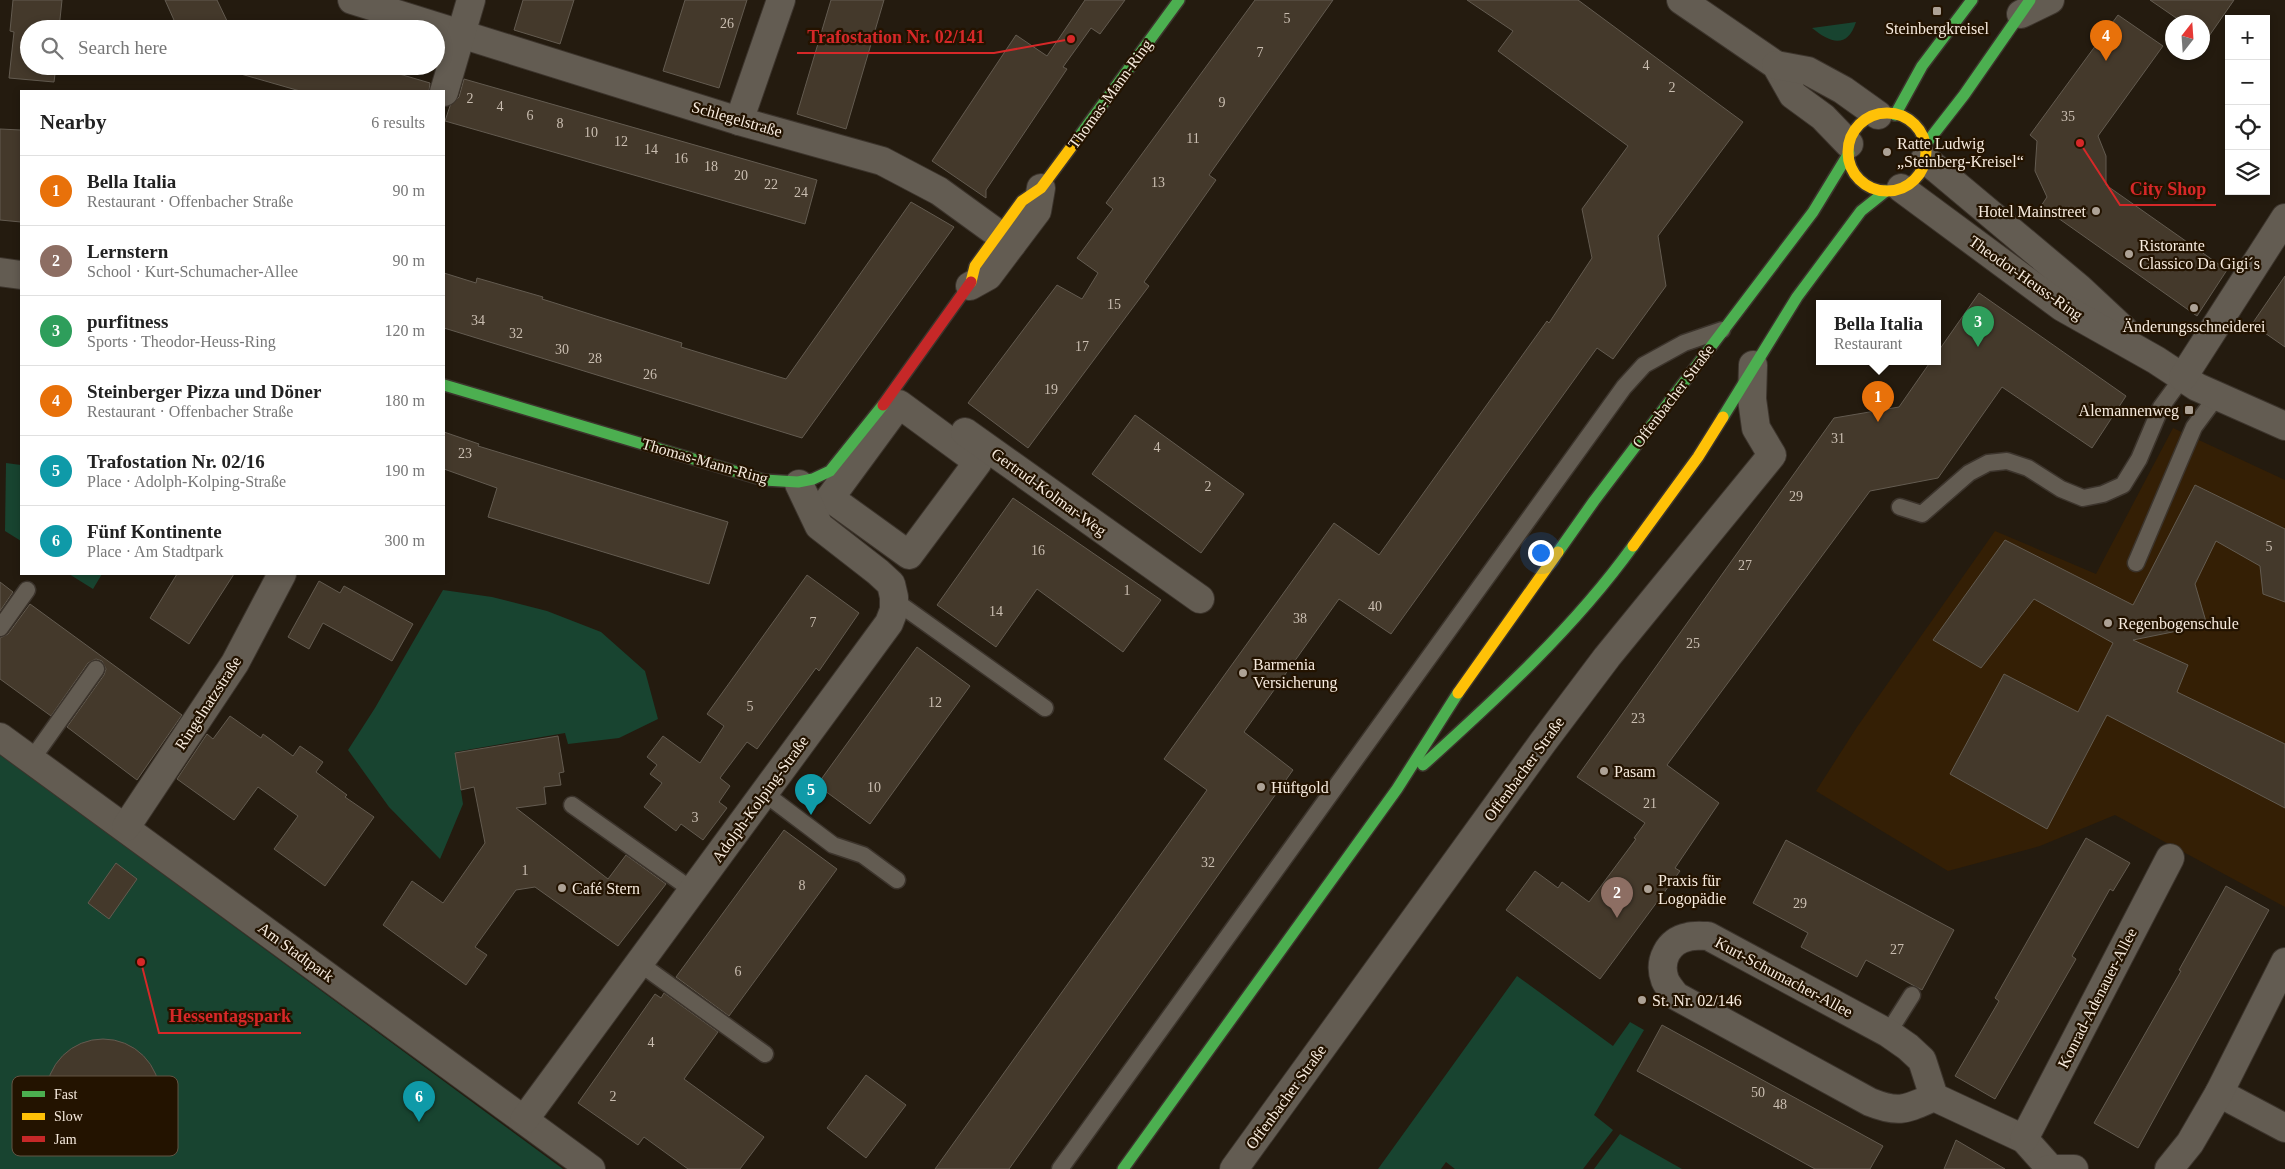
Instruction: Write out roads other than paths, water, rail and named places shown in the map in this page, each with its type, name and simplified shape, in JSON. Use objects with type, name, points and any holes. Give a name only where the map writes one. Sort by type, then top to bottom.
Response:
[{"type":"main road","name":"Thomas-Mann-Ring","points":[[1041,188],[1178,0]]},
{"type":"main road","name":"Offenbacher Straße","points":[[1123,1169],[1396,789],[1458,693],[1588,508],[1813,212],[1849,148],[1853,133],[1862,123],[1886,115],[1972,0]]},
{"type":"main road","name":"Offenbacher Straße","points":[[1396,789],[1501,694],[1608,582],[1698,457],[1797,296],[1861,211],[1916,178],[1925,152],[2026,7]]},
{"type":"main road","points":[[1886,115],[1904,117],[1914,124],[1920,132],[1925,152]]},
{"type":"main road","points":[[1849,148],[1850,164],[1859,178],[1868,186],[1894,190]]},
{"type":"main road","name":"Thomas-Mann-Ring","points":[[445,385],[764,480],[799,484],[814,480],[830,471],[899,385],[970,286]]},
{"type":"street","name":"Schlegelstraße","points":[[352,0],[414,20]]},
{"type":"street","points":[[445,90],[471,0]]},
{"type":"street","points":[[740,121],[781,0]]},
{"type":"street","points":[[1681,0],[1776,66],[1793,95],[1823,117],[1849,148]]},
{"type":"street","name":"Offenbacher Straße","points":[[2026,7],[2050,0]]},
{"type":"street","name":"Schlegelstraße","points":[[445,30],[740,121],[882,161],[938,191],[1006,238]]},
{"type":"street","points":[[1776,66],[1808,71],[1886,115]]},
{"type":"street","name":"Theodor-Heuss-Ring","points":[[1925,152],[2079,288],[2156,360]]},
{"type":"street","name":"Thomas-Mann-Ring","points":[[970,286],[988,276],[1006,238],[1037,211],[1041,188]]},
{"type":"street","name":"Theodor-Heuss-Ring","points":[[1894,190],[2062,307],[2217,396],[2285,426]]},
{"type":"street","points":[[2183,377],[2285,218]]},
{"type":"street","points":[[0,272],[20,275]]},
{"type":"street","name":"Offenbacher Straße","points":[[1234,1169],[1543,742],[1607,657],[1772,455],[1756,428],[1752,399],[1753,365]]},
{"type":"street","name":"Gertrud-Kolmar-Weg","points":[[899,385],[1200,599]]},
{"type":"street","points":[[899,404],[978,462],[909,555],[830,498],[899,404]]},
{"type":"street","points":[[799,484],[818,526],[878,572],[890,584],[894,600]]},
{"type":"street","name":"Ringelnatzstraße","points":[[126,827],[225,678],[281,575]]},
{"type":"street","name":"Adolph-Kolping-Straße","points":[[524,1120],[889,623],[894,610],[894,600]]},
{"type":"street","name":"Am Stadtpark","points":[[0,737],[126,827],[591,1169]]},
{"type":"street","name":"Konrad-Adenauer-Allee","points":[[2024,1139],[2170,858]]},
{"type":"street","name":"Kurt-Schumacher-Allee","points":[[1708,936],[1888,1033],[1922,1060],[1934,1097],[1905,1109],[1890,1110],[1870,1102],[1676,996],[1665,980],[1663,960],[1668,948],[1687,937],[1708,936]]},
{"type":"street","points":[[2169,1169],[2190,1143],[2219,1093],[2285,962]]},
{"type":"street","points":[[2219,1093],[2285,1128]]},
{"type":"street","points":[[1934,1097],[2024,1139],[2050,1169],[2074,1169]]},
{"type":"lane","points":[[1060,1169],[1624,387],[1644,365],[1684,343],[1724,329]]},
{"type":"lane","points":[[1900,507],[1922,514],[1969,473],[1988,462],[2007,461],[2028,468],[2061,489],[2083,498],[2103,494],[2123,485],[2139,459],[2161,406],[2183,377]]},
{"type":"lane","points":[[2136,563],[2194,427],[2217,396]]},
{"type":"lane","points":[[0,628],[27,590]]},
{"type":"lane","points":[[894,600],[1045,708]]},
{"type":"lane","points":[[32,760],[96,669]]},
{"type":"lane","points":[[764,793],[833,845],[863,855],[897,880]]},
{"type":"lane","points":[[572,805],[692,890]]},
{"type":"lane","points":[[639,963],[765,1054]]},
{"type":"lane","points":[[1888,1033],[1912,996]]},
{"type":"place","name":"Steinbergkreisel","points":[[1937,11]]},
{"type":"place","name":"Trafostation Nr. 02/141","points":[[1071,39]]},
{"type":"place","name":"Steinberger Pizza und Döner","points":[[2106,61]]},
{"type":"place","name":"City Shop","points":[[2080,143]]},
{"type":"place","name":"Ratte Ludwig „Steinberg-Kreisel“","points":[[1887,152]]},
{"type":"place","name":"Hotel Mainstreet","points":[[2096,211]]},
{"type":"place","name":"Ristorante Classico Da Gigi´s","points":[[2129,254]]},
{"type":"place","name":"Änderungsschneiderei","points":[[2194,308]]},
{"type":"place","name":"purfitness","points":[[1978,347]]},
{"type":"place","name":"Alemannenweg","points":[[2189,410]]},
{"type":"place","name":"Bella Italia","points":[[1878,422]]},
{"type":"place","name":"Regenbogenschule","points":[[2108,623]]},
{"type":"place","name":"Barmenia Versicherung","points":[[1243,673]]},
{"type":"place","name":"Pasam","points":[[1604,771]]},
{"type":"place","name":"Hüftgold","points":[[1261,787]]},
{"type":"place","name":"Trafostation Nr. 02/16","points":[[811,815]]},
{"type":"place","name":"Café Stern","points":[[562,888]]},
{"type":"place","name":"Praxis für Logopädie","points":[[1648,889]]},
{"type":"place","name":"Lernstern","points":[[1617,918]]},
{"type":"place","name":"Hessentagspark","points":[[141,962]]},
{"type":"place","name":"St. Nr. 02/146","points":[[1642,1000]]},
{"type":"place","name":"Fünf Kontinente","points":[[419,1122]]}]
